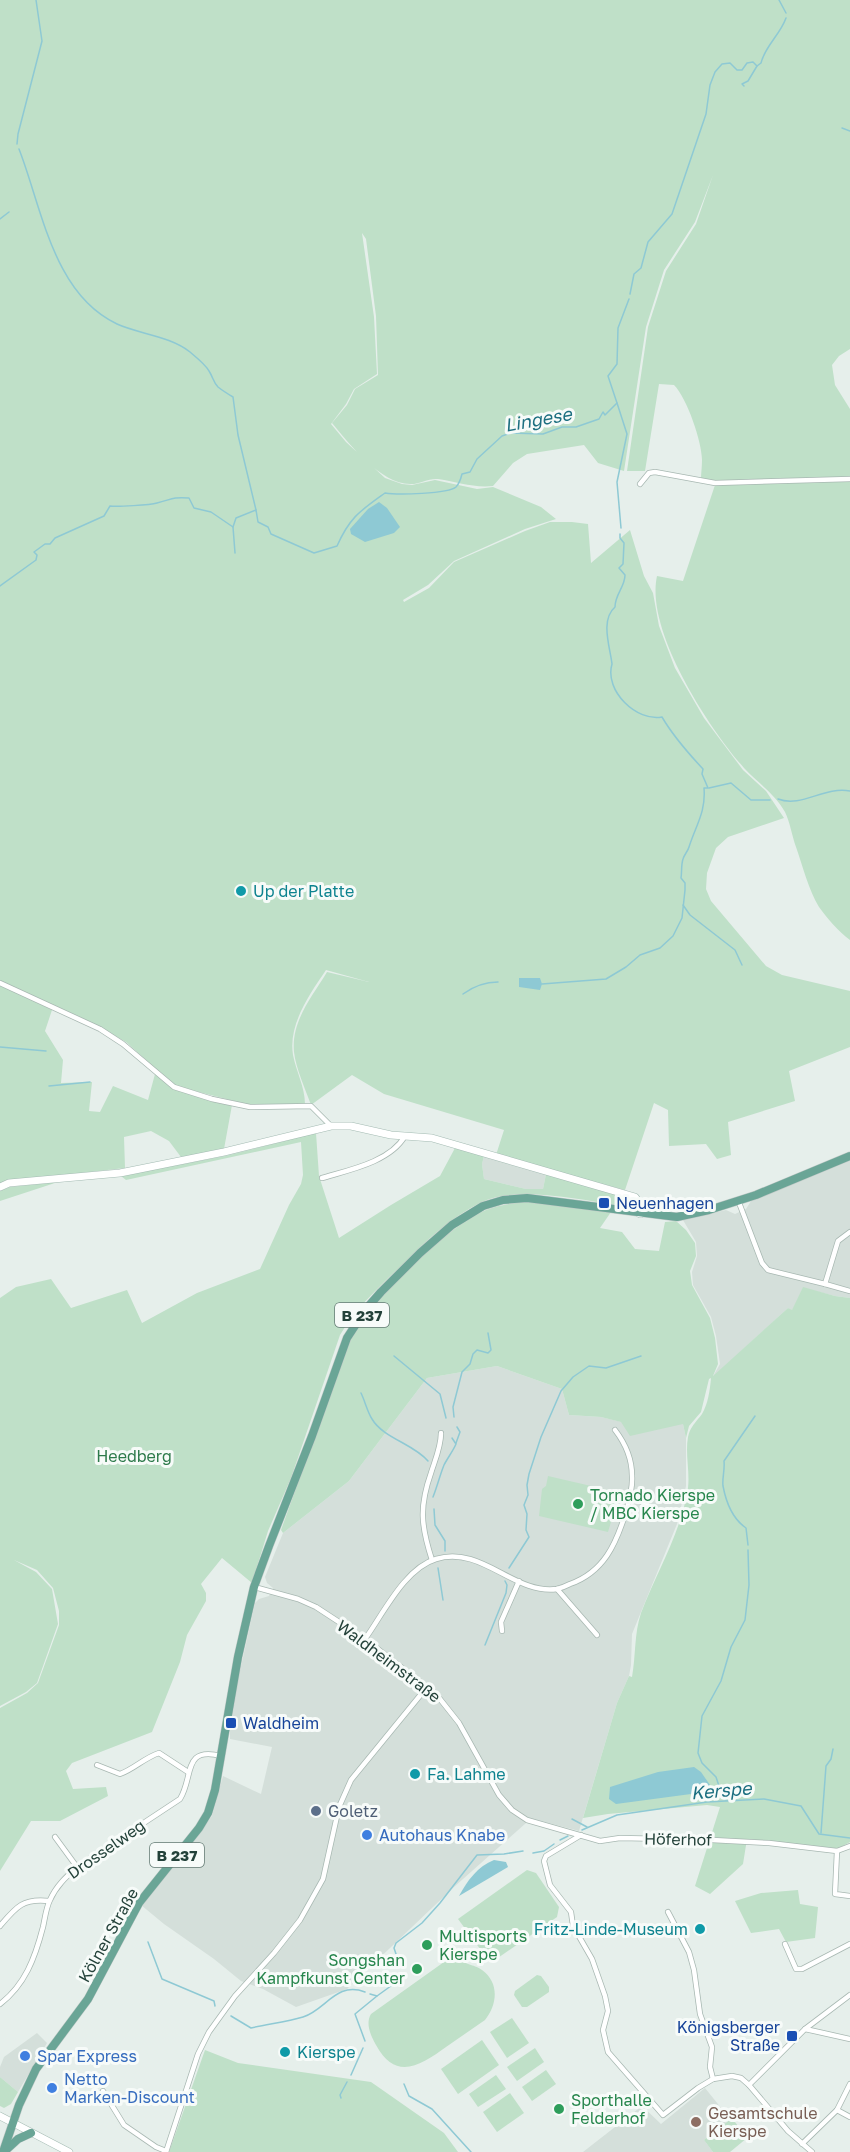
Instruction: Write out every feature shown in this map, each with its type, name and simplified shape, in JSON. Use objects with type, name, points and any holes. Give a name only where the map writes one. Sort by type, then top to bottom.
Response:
[{"type":"main road","name":"B 237","points":[[254,1587],[347,1338],[366,1309],[420,1253],[452,1225],[483,1206],[518,1198],[677,1217],[709,1210],[738,1200],[850,1156]]},
{"type":"main road","name":"Kölner Straße","points":[[3,2152],[23,2095],[36,2069],[88,1999],[132,1913],[204,1821],[215,1790],[238,1657],[254,1587]]},
{"type":"main road","points":[[3,2152],[18,2139],[32,2133]]},
{"type":"street","points":[[640,484],[648,475],[655,472],[715,483],[850,479]]},
{"type":"street","points":[[0,983],[100,1029],[123,1044],[174,1087],[212,1099],[249,1107],[311,1106],[332,1126]]},
{"type":"street","points":[[0,1187],[9,1183],[120,1173],[224,1152],[332,1126],[351,1126],[391,1135],[432,1138],[635,1197],[641,1205],[640,1214]]},
{"type":"street","points":[[322,1178],[361,1166],[384,1155],[400,1144],[405,1136]]},
{"type":"street","points":[[738,1200],[762,1263],[768,1270],[850,1291]]},
{"type":"street","points":[[825,1284],[838,1241],[850,1232]]},
{"type":"street","points":[[365,1639],[417,1568],[432,1560],[459,1556],[483,1563],[519,1581],[542,1588],[557,1589],[586,1577],[610,1554],[618,1539],[630,1495],[632,1475],[626,1448],[615,1430]]},
{"type":"street","points":[[432,1560],[422,1521],[422,1507],[424,1494],[441,1444],[441,1433]]},
{"type":"street","points":[[630,1495],[657,1512]]},
{"type":"street","points":[[502,1631],[501,1622],[519,1581]]},
{"type":"street","name":"Waldheimstraße","points":[[254,1587],[307,1603],[365,1639],[440,1698],[453,1714],[496,1791],[507,1806],[533,1822],[600,1841],[609,1841]]},
{"type":"street","points":[[557,1589],[597,1635]]},
{"type":"street","points":[[103,2091],[124,2125],[156,2147],[166,2151],[198,2054],[209,2032],[235,1996],[294,1929],[323,1879],[339,1807],[351,1780],[427,1687]]},
{"type":"street","points":[[97,1766],[120,1774],[127,1772],[146,1757],[159,1753],[188,1772]]},
{"type":"street","name":"Drosselweg","points":[[0,2004],[13,1994],[29,1971],[49,1901],[63,1880],[77,1867],[180,1798],[192,1761],[199,1755],[207,1753],[221,1756]]},
{"type":"street","points":[[581,1835],[546,1856],[544,1861],[550,1886],[571,1912],[573,1926],[592,1959],[608,2011],[603,2030],[608,2052],[663,2115],[713,2079],[732,2076],[741,2078],[775,2118],[812,2152]]},
{"type":"street","points":[[55,1837],[77,1867]]},
{"type":"street","name":"Höferhof","points":[[609,1841],[620,1838],[748,1842],[837,1851]]},
{"type":"street","points":[[850,1846],[837,1851],[835,1894],[850,1896]]},
{"type":"street","points":[[0,1926],[16,1907],[28,1901],[49,1901]]},
{"type":"street","points":[[668,1912],[689,1952],[694,1970],[700,2014],[712,2047],[710,2067],[713,2079]]},
{"type":"street","points":[[785,1944],[796,1969],[850,1944]]},
{"type":"street","points":[[749,2085],[805,2029],[850,1995]]},
{"type":"street","points":[[805,2029],[850,2039]]},
{"type":"street","points":[[802,2144],[837,2110],[850,2084]]},
{"type":"street","points":[[837,2110],[850,2117]]},
{"type":"street","points":[[0,2116],[69,2152]]},
{"type":"shaded area","points":[[484,1156],[546,1174],[543,1189],[526,1189],[484,1179],[482,1164]]},
{"type":"shaded area","points":[[850,1160],[850,1298],[803,1288],[792,1311],[788,1308],[712,1378],[720,1364],[716,1336],[711,1317],[693,1285],[692,1272],[697,1256],[696,1242],[683,1220],[726,1210],[735,1214],[746,1209],[751,1201]]},
{"type":"shaded area","points":[[497,1366],[562,1389],[569,1415],[601,1417],[622,1422],[683,1424],[686,1438],[686,1486],[677,1524],[632,1634],[629,1676],[617,1703],[579,1831],[530,1818],[347,1989],[296,2007],[263,1989],[241,1981],[141,1905],[212,1816],[223,1776],[261,1794],[272,1747],[230,1739],[230,1731],[238,1680],[255,1603],[269,1596],[273,1588],[267,1583],[265,1577],[283,1533],[349,1481],[427,1378]]},
{"type":"shaded area","points":[[37,2033],[47,2043],[18,2092],[0,2077],[0,2067],[4,2057]]},
{"type":"shaded area","name":"Gesamtschule Kierspe","points":[[705,2088],[730,2119],[704,2140],[713,2152],[583,2152],[642,2106],[661,2124]]},
{"type":"green space","points":[[0,0],[850,0],[850,349],[839,356],[832,365],[835,385],[850,409],[850,478],[716,482],[701,479],[701,452],[689,410],[674,385],[659,384],[645,471],[627,471],[648,327],[666,271],[696,224],[713,175],[695,222],[664,270],[646,327],[624,471],[598,463],[584,445],[527,454],[513,463],[493,486],[438,479],[414,484],[400,483],[371,465],[385,478],[402,484],[412,485],[435,480],[477,489],[493,487],[541,507],[556,519],[525,529],[454,561],[428,585],[403,600],[404,602],[429,588],[454,562],[550,522],[588,524],[591,563],[630,530],[644,576],[653,593],[659,626],[675,668],[704,718],[743,770],[766,791],[784,818],[728,837],[716,848],[707,873],[706,889],[711,901],[766,966],[782,975],[850,991],[850,1047],[789,1071],[795,1101],[728,1122],[731,1155],[717,1159],[706,1144],[669,1146],[668,1110],[654,1103],[625,1190],[496,1155],[504,1130],[384,1094],[352,1075],[311,1105],[294,1052],[299,1020],[327,972],[369,982],[326,970],[302,1010],[292,1043],[293,1055],[304,1091],[305,1104],[254,1106],[175,1086],[126,1042],[84,1019],[0,981]],"holes":[[[362,233],[366,239],[376,316],[378,375],[355,389],[347,405],[332,423],[360,455],[346,442],[331,424],[354,389],[377,374],[374,317]]]},
{"type":"green space","points":[[850,480],[850,940],[829,920],[815,901],[787,816],[781,806],[730,751],[683,678],[661,624],[656,598],[657,576],[683,581],[715,485]]},
{"type":"green space","points":[[0,984],[52,1010],[45,1031],[63,1060],[61,1083],[92,1082],[89,1111],[100,1112],[113,1086],[148,1100],[155,1074],[173,1088],[232,1105],[224,1149],[181,1157],[169,1141],[151,1131],[124,1137],[125,1168],[10,1181],[0,1185]]},
{"type":"green space","name":"Heedberg","points":[[316,1133],[319,1176],[339,1238],[440,1176],[455,1148],[484,1156],[482,1164],[484,1179],[526,1189],[543,1189],[546,1174],[633,1198],[638,1204],[635,1209],[536,1194],[497,1197],[482,1202],[460,1215],[421,1246],[369,1298],[340,1335],[291,1478],[268,1531],[252,1583],[222,1558],[201,1584],[206,1593],[206,1601],[187,1635],[180,1662],[152,1732],[72,1763],[66,1771],[73,1789],[106,1787],[108,1796],[60,1821],[31,1821],[0,1871],[0,1708],[27,1693],[38,1683],[59,1625],[59,1611],[53,1588],[37,1570],[14,1560],[36,1572],[52,1589],[58,1624],[37,1683],[26,1692],[0,1706],[0,1298],[16,1287],[51,1279],[71,1308],[127,1290],[142,1323],[197,1293],[260,1269],[301,1184],[303,1175],[301,1142],[126,1180],[121,1176],[225,1156]]},
{"type":"green space","points":[[58,1182],[0,1201],[0,1191],[10,1187]]},
{"type":"green space","points":[[527,1201],[611,1212],[600,1228],[622,1232],[635,1249],[659,1251],[665,1222],[676,1221],[686,1230],[695,1243],[696,1256],[690,1271],[692,1285],[710,1318],[715,1338],[718,1364],[713,1376],[788,1308],[792,1310],[803,1287],[850,1298],[850,1842],[839,1848],[747,1839],[743,1864],[710,1894],[695,1886],[720,1807],[707,1805],[583,1818],[617,1703],[629,1676],[632,1677],[641,1613],[685,1505],[688,1488],[688,1437],[706,1406],[711,1378],[701,1412],[689,1426],[686,1438],[683,1424],[630,1436],[621,1422],[601,1417],[569,1415],[562,1389],[497,1366],[427,1378],[349,1481],[283,1533],[281,1530],[346,1349],[359,1325],[383,1295],[417,1261],[454,1230],[486,1210]]},
{"type":"green space","name":"Tornado Kierspe / MBC Kierspe","points":[[548,1476],[617,1492],[614,1519],[608,1532],[539,1516],[542,1489],[546,1486]]},
{"type":"green space","points":[[527,1870],[536,1873],[559,1907],[557,1917],[495,1960],[486,1957],[458,1919]]},
{"type":"green space","points":[[798,1890],[800,1904],[818,1907],[815,1938],[786,1942],[779,1929],[751,1933],[735,1901],[761,1893]]},
{"type":"green space","points":[[458,1956],[464,1962],[482,1970],[492,1981],[495,1994],[489,2014],[485,2020],[418,2064],[400,2067],[392,2063],[384,2056],[372,2038],[369,2030],[371,2014],[451,1957]]},
{"type":"green space","points":[[537,1975],[541,1976],[549,1987],[549,1992],[527,2007],[522,2007],[514,1995],[515,1991]]},
{"type":"green space","points":[[512,2018],[529,2043],[507,2058],[490,2032]]},
{"type":"green space","points":[[482,2040],[499,2065],[458,2094],[441,2069]]},
{"type":"green space","points":[[535,2048],[544,2062],[517,2081],[507,2067]]},
{"type":"green space","points":[[205,2050],[238,2063],[371,2082],[444,2133],[458,2152],[169,2152]]},
{"type":"green space","points":[[546,2070],[556,2084],[532,2101],[522,2087]]},
{"type":"green space","points":[[496,2075],[506,2089],[478,2107],[469,2094]]},
{"type":"green space","points":[[0,2077],[18,2092],[11,2104],[4,2108],[0,2106]]},
{"type":"green space","points":[[510,2093],[524,2113],[497,2132],[483,2112]]},
{"type":"green space","points":[[732,2118],[747,2138],[730,2152],[713,2152],[704,2140]]},
{"type":"water","points":[[379,502],[387,508],[400,527],[394,533],[365,542],[351,534],[350,529],[368,509]]},
{"type":"water","points":[[519,978],[540,978],[542,984],[540,990],[519,987]]},
{"type":"water","points":[[694,1767],[701,1772],[710,1785],[706,1792],[616,1804],[609,1799],[610,1787],[658,1772]]},
{"type":"water","points":[[494,1860],[506,1862],[508,1867],[459,1896],[474,1875]]},
{"type":"waterway","points":[[17,144],[42,41],[36,0]]},
{"type":"waterway","name":"Lingese","points":[[779,0],[786,13]]},
{"type":"waterway","name":"Lingese","points":[[630,294],[634,274],[641,268],[648,242],[672,214],[706,114],[710,85],[715,72],[722,64],[730,63],[737,70],[742,70],[747,63],[753,62],[757,66],[761,63],[786,18]]},
{"type":"waterway","points":[[744,86],[742,84],[748,81],[757,66]]},
{"type":"waterway","points":[[842,128],[850,131]]},
{"type":"waterway","points":[[19,149],[53,247],[64,271],[78,292],[95,310],[117,324],[182,347],[206,366],[218,387],[233,397],[238,435],[256,510]]},
{"type":"waterway","points":[[0,219],[9,212]]},
{"type":"waterway","name":"Lingese","points":[[0,586],[36,560],[37,555],[34,552],[45,544],[50,544],[55,538],[104,516],[110,506],[157,503],[175,498],[189,498],[194,508],[211,512],[233,527],[236,518],[256,510],[258,522],[268,527],[271,534],[314,553],[337,546],[356,515],[385,493],[422,493],[451,489],[457,486],[462,474],[470,472],[477,459],[502,436],[511,433],[543,434],[562,427],[576,427],[599,419],[603,412],[605,415],[617,403],[608,376],[617,364],[618,328],[629,299]]},
{"type":"waterway","points":[[617,403],[627,434],[617,482],[621,528]]},
{"type":"waterway","points":[[233,527],[235,553]]},
{"type":"waterway","points":[[542,984],[606,979],[640,955],[660,948],[673,936],[682,918],[685,890],[685,883],[681,878],[682,861],[702,811],[704,788],[708,788],[702,774],[703,769],[676,738],[662,717],[643,715],[633,710],[618,694],[613,684],[607,626],[610,612],[615,607],[625,579],[625,575],[619,568],[623,564],[624,543],[620,534]]},
{"type":"waterway","points":[[709,788],[731,783],[751,800],[770,800]]},
{"type":"waterway","points":[[778,799],[796,801],[831,791],[850,791]]},
{"type":"waterway","points":[[683,905],[690,915],[735,950],[742,965]]},
{"type":"waterway","points":[[463,994],[480,985],[498,982]]},
{"type":"waterway","points":[[0,1047],[46,1051]]},
{"type":"waterway","points":[[49,1086],[90,1082]]},
{"type":"waterway","points":[[454,1417],[453,1407],[462,1372],[470,1364],[477,1350],[488,1353],[491,1350],[488,1333]]},
{"type":"waterway","points":[[394,1356],[440,1394],[446,1418]]},
{"type":"waterway","points":[[509,1568],[529,1537],[526,1530],[527,1514],[524,1505],[528,1495],[529,1474],[541,1437],[561,1391],[573,1377],[589,1366],[606,1368],[641,1356]]},
{"type":"waterway","points":[[361,1393],[370,1416],[377,1426],[428,1461]]},
{"type":"waterway","points":[[748,1545],[746,1528],[737,1520],[724,1492],[724,1461],[755,1416]]},
{"type":"waterway","points":[[456,1443],[460,1432],[457,1427]]},
{"type":"waterway","points":[[433,1497],[444,1465],[456,1444],[452,1438]]},
{"type":"waterway","points":[[434,1509],[435,1525],[445,1541],[445,1551]]},
{"type":"waterway","points":[[726,1800],[716,1777],[702,1763],[698,1753],[702,1716],[721,1681],[731,1647],[745,1620],[749,1585],[748,1550]]},
{"type":"waterway","points":[[438,1568],[443,1600]]},
{"type":"waterway","points":[[485,1645],[506,1593],[505,1581]]},
{"type":"waterway","points":[[821,1833],[826,1766],[831,1759],[833,1749]]},
{"type":"waterway","name":"Kerspe","points":[[582,1830],[617,1815],[707,1802],[764,1799],[801,1806],[819,1834],[850,1838]]},
{"type":"waterway","points":[[572,1819],[587,1827]]},
{"type":"waterway","name":"Kerspe","points":[[560,1840],[568,1836]]},
{"type":"waterway","name":"Kerspe","points":[[533,1853],[544,1851],[554,1844]]},
{"type":"waterway","name":"Kerspe","points":[[400,1966],[394,1948],[396,1943],[422,1923],[477,1855],[523,1851]]},
{"type":"waterway","name":"Kerspe","points":[[148,1942],[162,1979],[214,2001],[215,2006]]},
{"type":"waterway","name":"Kerspe","points":[[370,1994],[377,1996],[395,1983],[397,1975]]},
{"type":"waterway","name":"Kerspe","points":[[231,2016],[251,2028],[303,2017],[346,1990],[365,1992]]},
{"type":"waterway","points":[[365,2041],[355,2014],[377,1996]]},
{"type":"waterway","points":[[351,2075],[363,2048]]},
{"type":"waterway","points":[[341,2098],[340,2095],[347,2082]]},
{"type":"waterway","points":[[404,2084],[409,2096],[432,2109],[471,2152]]},
{"type":"place","name":"Up der Platte","points":[[241,891]]},
{"type":"place","name":"Neuenhagen","points":[[604,1203]]},
{"type":"place","name":"Tornado Kierspe / MBC Kierspe","points":[[578,1504]]},
{"type":"place","name":"Waldheim","points":[[231,1723]]},
{"type":"place","name":"Fa. Lahme","points":[[415,1774]]},
{"type":"place","name":"Goletz","points":[[316,1811]]},
{"type":"place","name":"Autohaus Knabe","points":[[367,1835]]},
{"type":"place","name":"Fritz-Linde-Museum","points":[[700,1929]]},
{"type":"place","name":"Multisports Kierspe","points":[[427,1945]]},
{"type":"place","name":"Songshan Kampfkunst Center","points":[[417,1969]]},
{"type":"place","name":"Königsberger Straße","points":[[792,2036]]},
{"type":"place","name":"Kierspe","points":[[285,2052]]},
{"type":"place","name":"Spar Express","points":[[25,2056]]},
{"type":"place","name":"Netto Marken-Discount","points":[[52,2088]]},
{"type":"place","name":"Sporthalle Felderhof","points":[[559,2109]]},
{"type":"place","name":"Gesamtschule Kierspe","points":[[696,2122]]}]
